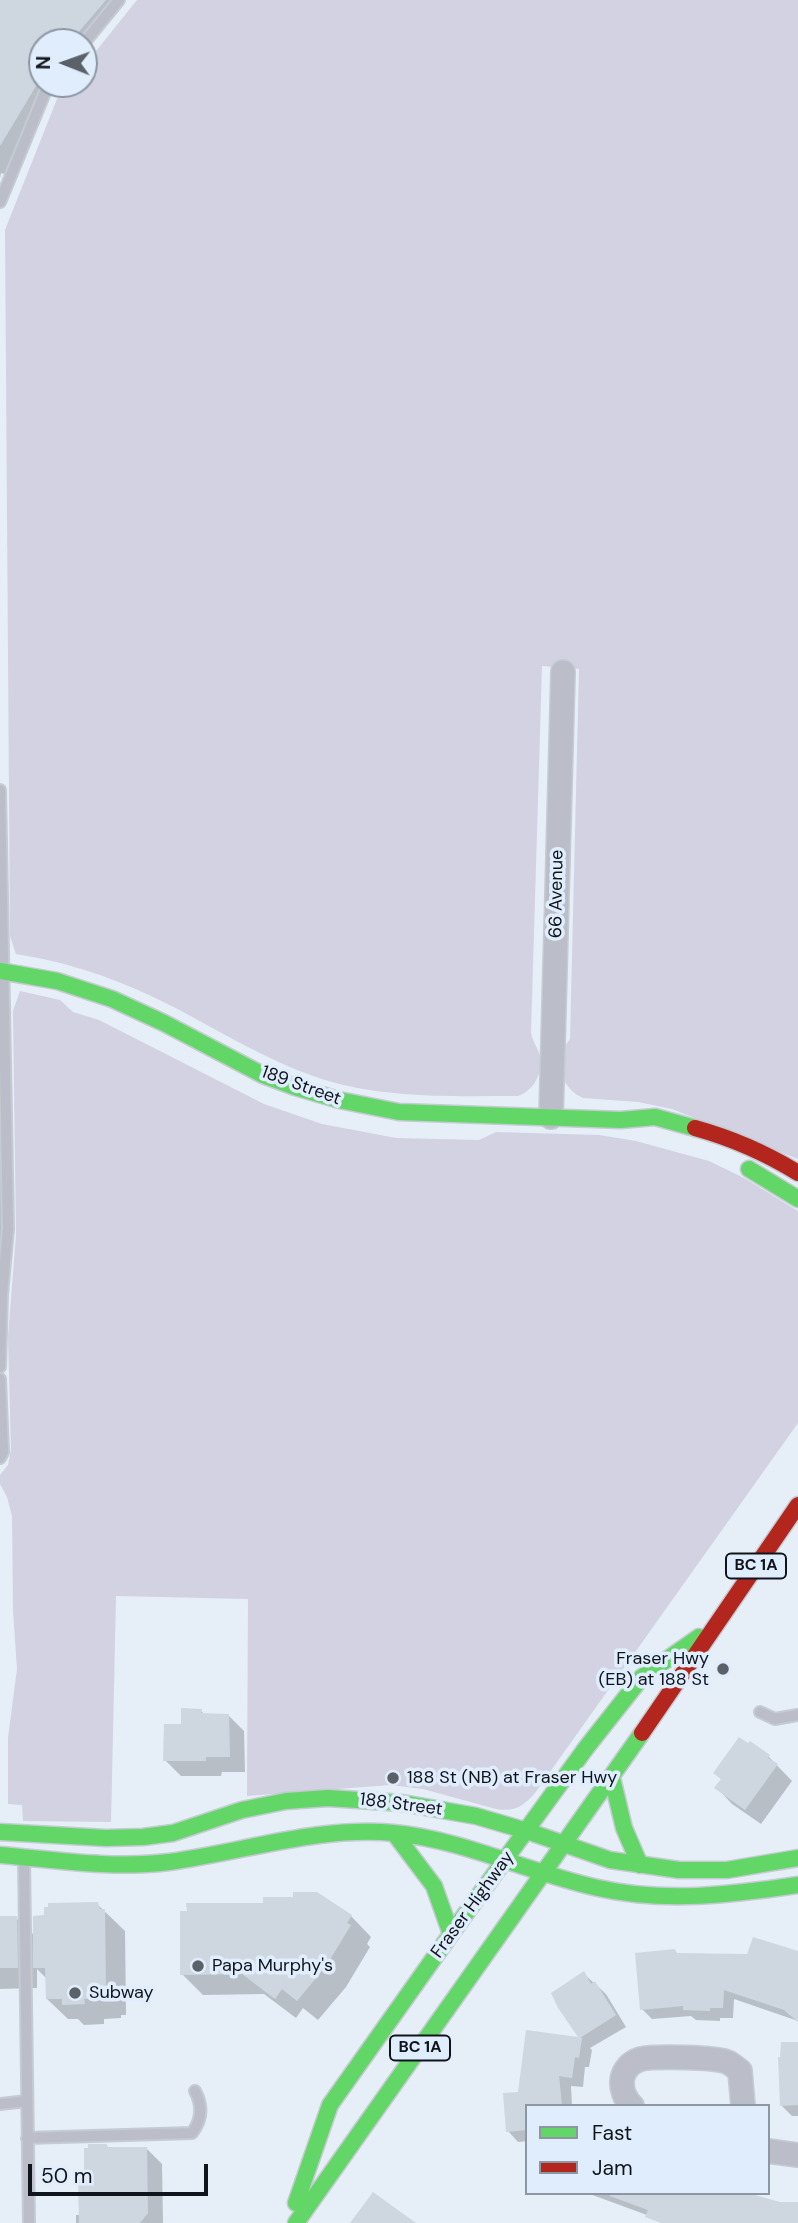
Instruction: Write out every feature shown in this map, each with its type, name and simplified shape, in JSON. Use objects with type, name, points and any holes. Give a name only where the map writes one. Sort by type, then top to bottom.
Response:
[{"type":"street","name":"66 Avenue","points":[[551,1116],[563,671]]},
{"type":"street","name":"189 Street","points":[[2,972],[53,979],[99,993],[278,1081],[321,1097],[399,1112],[621,1120],[655,1117],[724,1136],[781,1162],[798,1173]]},
{"type":"street","name":"189 Street","points":[[621,1120],[705,1148]]},
{"type":"street","points":[[739,1164],[798,1199]]},
{"type":"street","name":"Fraser Highway","points":[[296,2223],[612,1778],[798,1505]]},
{"type":"street","name":"Fraser Highway","points":[[289,2223],[330,2105],[586,1748],[642,1677],[714,1627]]},
{"type":"street","points":[[612,1778],[624,1828],[640,1865]]},
{"type":"street","name":"188 Street","points":[[7,1833],[143,1837],[173,1833],[242,1810],[286,1801],[370,1799],[432,1807],[484,1818],[610,1860],[640,1865],[702,1871],[727,1870],[798,1858]]},
{"type":"street","name":"188 Street","points":[[0,1855],[127,1864],[169,1862],[310,1834],[346,1831],[394,1833],[457,1844],[600,1889],[667,1898],[726,1896],[798,1885]]},
{"type":"street","points":[[394,1833],[434,1886],[452,1934]]},
{"type":"street","points":[[630,2104],[624,2098],[620,2084],[627,2067],[642,2059],[655,2058],[716,2059],[730,2063],[740,2071],[743,2104]]},
{"type":"street","points":[[770,2151],[798,2155]]},
{"type":"lane","points":[[96,28],[119,0]]},
{"type":"lane","points":[[0,202],[43,98]]},
{"type":"lane","points":[[0,790],[8,1229],[2,1294],[0,1367]]},
{"type":"lane","points":[[0,1379],[3,1452],[0,1458]]},
{"type":"lane","points":[[760,1712],[775,1718],[798,1715]]},
{"type":"lane","points":[[7,1833],[23,1857],[29,2223]]},
{"type":"lane","points":[[27,2138],[192,2133],[201,2114],[199,2098],[195,2091]]},
{"type":"lane","points":[[0,2104],[26,2101]]},
{"type":"shaded area","points":[[137,0],[798,0],[798,1159],[672,1109],[638,1102],[583,1098],[571,1090],[563,1078],[561,1056],[570,1039],[579,669],[542,666],[531,1032],[539,1053],[540,1066],[537,1079],[524,1093],[518,1096],[419,1095],[370,1090],[322,1079],[277,1061],[133,988],[67,965],[16,954],[10,936],[5,230],[57,99],[98,98],[98,49]]},
{"type":"shaded area","points":[[20,991],[60,1000],[73,1012],[99,1020],[264,1104],[322,1124],[396,1138],[479,1140],[496,1132],[599,1135],[636,1141],[709,1161],[746,1179],[798,1211],[798,1423],[535,1793],[522,1805],[508,1810],[496,1809],[423,1789],[390,1785],[247,1796],[248,1599],[116,1596],[111,1822],[23,1821],[22,1805],[8,1804],[8,1738],[17,1669],[13,1611],[12,1516],[0,1484],[0,1475],[8,1465],[11,1449],[8,1337],[16,1235],[13,1011]]},
{"type":"building","points":[[0,0],[106,0],[82,28],[28,28],[29,98],[0,146]]},
{"type":"building","points":[[181,1708],[202,1709],[201,1713],[229,1714],[230,1757],[206,1757],[206,1761],[163,1761],[164,1724],[181,1724]]},
{"type":"building","points":[[739,1737],[748,1743],[750,1741],[778,1764],[745,1810],[714,1788],[721,1779],[713,1773]]},
{"type":"building","points":[[293,1892],[317,1892],[352,1915],[347,1923],[351,1925],[326,1966],[297,2001],[282,1989],[275,1999],[242,1974],[180,1975],[180,1911],[187,1911],[186,1903],[263,1903],[263,1897],[293,1897]]},
{"type":"building","points":[[98,1902],[100,1909],[105,1909],[106,1995],[101,1995],[102,1999],[84,1999],[85,2004],[62,2005],[62,1999],[46,1999],[45,1968],[33,1968],[33,1916],[44,1915],[44,1907],[48,1907],[48,1903]]},
{"type":"building","points":[[0,1916],[17,1916],[18,1968],[0,1968]]},
{"type":"building","points":[[753,1937],[798,1951],[798,2022],[784,2010],[724,1990],[723,2008],[710,2008],[710,2011],[683,2010],[683,2006],[640,2010],[635,1953],[675,1949],[676,1953],[747,1954]]},
{"type":"building","points":[[584,1971],[591,1984],[595,1981],[616,2015],[580,2038],[579,2058],[575,2057],[572,2078],[559,2076],[562,2104],[525,2104],[525,2130],[506,2132],[503,2093],[518,2092],[526,2030],[578,2037],[551,1993]]},
{"type":"building","points":[[781,2042],[798,2042],[798,2105],[780,2106],[778,2057]]},
{"type":"building","points":[[88,2144],[147,2147],[148,2213],[140,2223],[79,2223],[78,2178],[84,2178],[84,2148],[88,2148]]},
{"type":"building","points":[[373,2192],[416,2223],[350,2223]]},
{"type":"building","points":[[755,2195],[780,2202],[798,2202],[798,2223],[661,2223],[645,2217],[648,2210],[610,2196]]},
{"type":"traffic: fast","points":[[0,971],[57,981],[112,999],[263,1075],[339,1100],[399,1112],[621,1120],[655,1117],[695,1128]]},
{"type":"traffic: fast","points":[[749,1169],[798,1199]]},
{"type":"traffic: fast","points":[[296,2203],[330,2105],[451,1934],[586,1748],[642,1677],[699,1637]]},
{"type":"traffic: fast","points":[[296,2223],[642,1733]]},
{"type":"traffic: fast","points":[[612,1778],[624,1828],[640,1865]]},
{"type":"traffic: fast","points":[[0,1832],[106,1838],[143,1837],[173,1833],[242,1810],[286,1801],[328,1798],[402,1803],[476,1816],[610,1860],[679,1870],[727,1870],[798,1858]]},
{"type":"traffic: fast","points":[[0,1855],[84,1863],[148,1864],[197,1858],[309,1836],[394,1833],[446,1842],[572,1882],[623,1893],[698,1896],[798,1885]]},
{"type":"traffic: fast","points":[[394,1833],[434,1886],[451,1934]]},
{"type":"traffic: jam","points":[[695,1128],[748,1147],[798,1173]]},
{"type":"traffic: jam","points":[[642,1733],[798,1505]]},
{"type":"place","name":"Fraser Hwy (EB) at 188 St","points":[[723,1669]]},
{"type":"place","name":"188 St (NB) at Fraser Hwy","points":[[393,1778]]},
{"type":"place","name":"Papa Murphy's","points":[[198,1966]]},
{"type":"place","name":"Subway","points":[[75,1993]]}]
